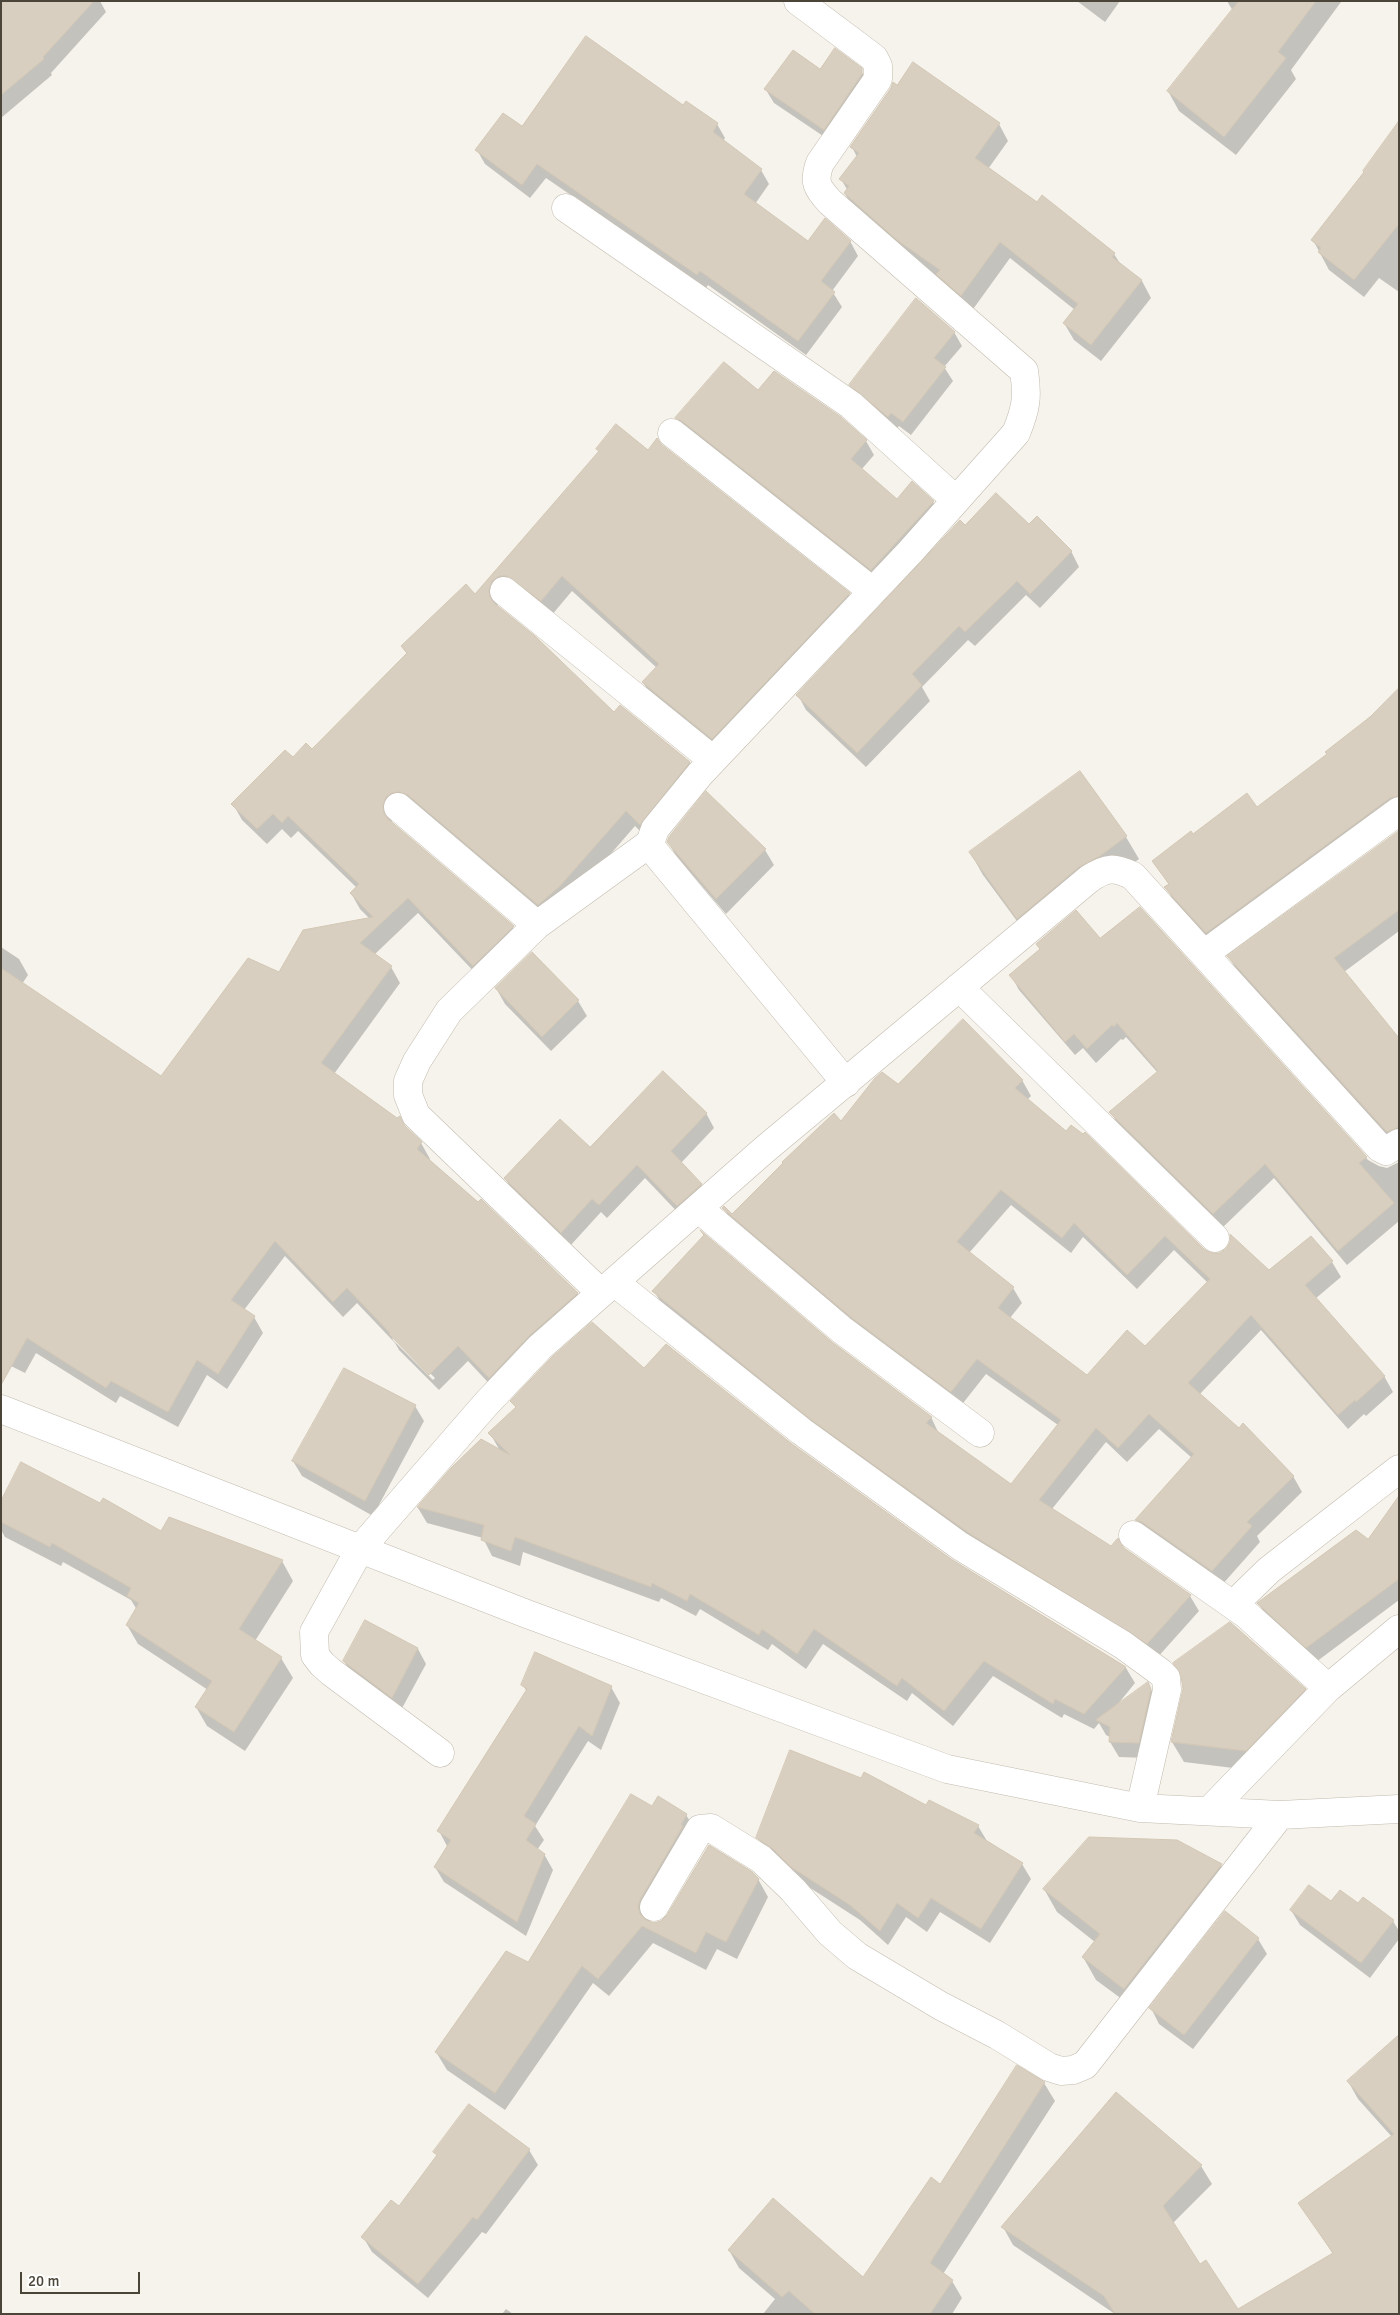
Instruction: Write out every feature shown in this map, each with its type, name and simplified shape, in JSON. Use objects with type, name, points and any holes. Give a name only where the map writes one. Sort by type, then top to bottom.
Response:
[{"type":"street","points":[[798,1],[874,58],[878,66],[878,79],[820,162],[816,173],[817,188],[830,202],[1024,371],[1026,409],[1016,433],[956,500],[713,760],[655,829],[650,843],[537,925],[449,1010],[417,1061],[408,1081],[408,1095],[416,1115],[607,1288],[960,1546],[1123,1645],[1160,1672],[1166,1678],[1167,1690],[1140,1808]]},
{"type":"street","points":[[566,208],[851,405],[956,500]]},
{"type":"street","points":[[672,433],[871,590]]},
{"type":"street","points":[[504,591],[713,760]]},
{"type":"street","points":[[398,807],[537,925]]},
{"type":"street","points":[[1204,954],[1399,811]]},
{"type":"street","points":[[650,843],[654,852],[846,1083]]},
{"type":"street","points":[[440,1753],[322,1664],[315,1655],[314,1632],[360,1549],[533,1354],[698,1208],[1103,869],[1120,870],[1133,876],[1371,1139],[1386,1150],[1399,1143]]},
{"type":"street","points":[[959,988],[1215,1238]]},
{"type":"street","points":[[698,1208],[842,1330],[980,1433]]},
{"type":"street","points":[[1,1409],[526,1614],[947,1769],[1140,1808],[1280,1815],[1399,1809]]},
{"type":"street","points":[[1234,1605],[1269,1570],[1399,1469]]},
{"type":"street","points":[[1133,1535],[1248,1615],[1328,1688]]},
{"type":"street","points":[[1209,1811],[1328,1688],[1399,1629]]},
{"type":"street","points":[[654,1907],[700,1829],[711,1828],[761,1859],[793,1890],[830,1933],[857,1956],[941,2006],[997,2035],[1049,2067],[1061,2071],[1073,2070],[1089,2060],[1280,1815]]},
{"type":"building","points":[[1,1],[94,1],[43,57],[44,59],[1,95]]},
{"type":"building","points":[[1239,1],[1316,1],[1278,52],[1286,58],[1224,137],[1167,91]]},
{"type":"building","points":[[586,36],[683,105],[686,101],[718,123],[713,132],[762,169],[744,194],[808,241],[825,218],[851,241],[821,281],[835,292],[798,341],[700,271],[697,275],[537,164],[522,185],[475,150],[503,113],[522,126]]},
{"type":"building","points":[[835,48],[862,68],[862,74],[824,130],[764,89],[793,50],[820,69]]},
{"type":"building","points":[[913,62],[1000,123],[975,158],[1037,202],[1042,195],[1115,253],[1112,257],[1142,280],[1091,345],[1063,323],[1078,304],[1000,242],[961,296],[936,274],[940,270],[897,240],[844,193],[849,186],[839,179],[859,153],[850,147],[891,88],[893,82],[897,85]]},
{"type":"building","points":[[1399,121],[1399,224],[1354,280],[1318,252],[1321,248],[1311,240],[1364,172]]},
{"type":"building","points":[[916,298],[955,332],[934,358],[946,367],[903,422],[891,413],[888,417],[849,385]]},
{"type":"building","points":[[724,362],[758,390],[774,371],[841,417],[867,440],[851,459],[897,499],[912,481],[934,501],[871,570],[682,421],[675,418]]},
{"type":"building","points":[[616,424],[648,450],[657,438],[662,445],[850,593],[712,739],[642,682],[659,664],[562,576],[541,601],[507,576],[499,576],[492,581],[489,589],[490,597],[494,603],[535,636],[614,712],[620,705],[690,762],[640,825],[626,811],[560,886],[538,905],[408,795],[400,792],[392,793],[386,797],[383,805],[384,813],[388,819],[514,926],[473,966],[408,898],[360,943],[392,966],[321,1063],[397,1118],[400,1116],[405,1126],[422,1142],[417,1149],[478,1202],[481,1199],[578,1293],[530,1335],[489,1378],[458,1346],[429,1375],[347,1288],[333,1302],[275,1241],[231,1300],[255,1316],[218,1374],[197,1360],[168,1412],[111,1381],[106,1388],[27,1338],[1,1385],[1,968],[161,1076],[248,958],[279,972],[303,930],[373,917],[350,893],[359,884],[288,816],[282,823],[273,814],[257,829],[231,804],[285,750],[293,757],[306,743],[312,749],[407,653],[401,646],[466,584],[475,594],[599,451],[596,449]]},
{"type":"building","points":[[996,493],[1029,524],[1037,516],[1072,551],[1030,594],[1017,581],[965,632],[959,626],[912,674],[922,685],[857,753],[796,695],[960,520],[965,525]]},
{"type":"building","points":[[1399,688],[1399,796],[1390,798],[1206,933],[1164,887],[1169,884],[1152,861],[1191,831],[1193,834],[1247,793],[1257,807],[1327,754],[1325,752],[1370,717]]},
{"type":"building","points":[[1080,771],[1127,836],[1100,856],[1079,867],[1017,919],[969,852]]},
{"type":"building","points":[[706,791],[766,849],[716,899],[667,842]]},
{"type":"building","points":[[1399,831],[1399,910],[1334,958],[1399,1038],[1399,1127],[1387,1132],[1227,956]]},
{"type":"building","points":[[1140,907],[1367,1157],[1359,1163],[1394,1203],[1338,1251],[1265,1164],[1213,1214],[1109,1112],[1158,1071],[1117,1023],[1114,1027],[1112,1025],[1087,1049],[1074,1034],[1065,1042],[1009,975],[1040,949],[1036,944],[1076,910],[1100,938]]},
{"type":"building","points":[[532,952],[579,1000],[542,1037],[495,988]]},
{"type":"building","points":[[963,1019],[1023,1080],[1015,1088],[1066,1131],[1071,1125],[1083,1134],[1085,1132],[1204,1249],[1212,1253],[1220,1253],[1226,1249],[1230,1242],[1230,1234],[1269,1270],[1311,1236],[1333,1261],[1305,1285],[1385,1376],[1338,1415],[1251,1315],[1188,1383],[1239,1428],[1243,1423],[1294,1476],[1247,1522],[1252,1526],[1212,1571],[1142,1522],[1135,1520],[1194,1454],[1149,1414],[1118,1448],[1096,1428],[1039,1500],[1111,1546],[1118,1538],[1124,1548],[1191,1595],[1147,1644],[969,1533],[810,1419],[652,1291],[704,1235],[700,1230],[832,1342],[932,1417],[926,1423],[1011,1484],[1061,1420],[977,1359],[951,1392],[852,1318],[722,1208],[724,1206],[732,1214],[782,1162],[834,1113],[841,1121],[875,1078],[882,1072],[898,1084]],"holes":[[[1001,1190],[1062,1238],[1074,1223],[1127,1275],[1165,1236],[1210,1279],[1145,1346],[1127,1330],[1087,1375],[998,1308],[1014,1287],[957,1242]]]},
{"type":"building","points":[[663,1071],[707,1113],[671,1151],[702,1184],[677,1206],[637,1165],[599,1205],[592,1199],[561,1233],[504,1178],[560,1119],[590,1147]]},
{"type":"building","points":[[592,1322],[644,1368],[666,1344],[792,1444],[951,1559],[1126,1667],[1084,1714],[1055,1699],[1053,1704],[984,1661],[944,1711],[902,1678],[897,1686],[814,1629],[797,1654],[762,1629],[759,1635],[690,1594],[687,1601],[652,1583],[651,1587],[515,1537],[511,1551],[481,1540],[484,1525],[417,1507],[451,1468],[481,1439],[510,1455],[488,1433],[516,1407],[510,1401],[551,1358]]},
{"type":"building","points":[[344,1368],[416,1405],[365,1501],[292,1461]]},
{"type":"building","points":[[21,1462],[100,1503],[103,1498],[161,1531],[169,1517],[283,1560],[239,1629],[282,1657],[234,1732],[195,1707],[212,1681],[126,1625],[139,1603],[127,1596],[131,1588],[52,1543],[50,1547],[1,1522],[1,1501]]},
{"type":"building","points":[[1399,1496],[1399,1579],[1306,1648],[1257,1603],[1356,1530],[1368,1539]]},
{"type":"building","points":[[365,1620],[418,1648],[392,1698],[343,1661]]},
{"type":"building","points":[[1230,1622],[1306,1689],[1246,1751],[1171,1742],[1183,1689],[1181,1676],[1173,1663]]},
{"type":"building","points":[[535,1652],[612,1686],[592,1736],[579,1726],[524,1816],[536,1824],[526,1840],[545,1854],[517,1922],[434,1867],[451,1840],[437,1831],[527,1689],[521,1685]]},
{"type":"building","points":[[1148,1682],[1151,1689],[1139,1743],[1109,1742],[1110,1727],[1096,1720]]},
{"type":"building","points":[[790,1750],[861,1778],[864,1772],[926,1805],[929,1800],[979,1825],[974,1833],[1023,1863],[981,1929],[931,1898],[918,1918],[897,1903],[880,1931],[850,1905],[791,1867],[772,1848],[756,1838]]},
{"type":"building","points":[[631,1794],[652,1806],[658,1796],[687,1814],[681,1825],[683,1826],[640,1900],[638,1906],[640,1914],[646,1920],[654,1923],[661,1921],[667,1915],[709,1845],[751,1871],[759,1879],[726,1942],[706,1932],[696,1953],[642,1926],[598,1979],[582,1966],[495,2093],[435,2052],[506,1951],[528,1962]]},
{"type":"building","points":[[1089,1837],[1177,1840],[1222,1864],[1124,1989],[1082,1957],[1100,1934],[1043,1889]]},
{"type":"building","points":[[1309,1885],[1331,1901],[1340,1890],[1358,1903],[1363,1897],[1394,1920],[1361,1963],[1290,1910]]},
{"type":"building","points":[[1225,1911],[1259,1938],[1184,2035],[1149,2008]]},
{"type":"building","points":[[1399,2035],[1399,2314],[1115,2314],[1104,2296],[1001,2227],[1116,2092],[1202,2165],[1163,2206],[1200,2264],[1206,2260],[1238,2309],[1333,2253],[1298,2203],[1394,2134],[1347,2081]]},
{"type":"building","points":[[1017,2065],[1045,2082],[930,2263],[953,2280],[930,2314],[815,2314],[789,2291],[782,2297],[728,2250],[773,2198],[863,2277],[931,2177],[940,2184]]},
{"type":"building","points":[[469,2104],[530,2149],[477,2220],[473,2217],[418,2284],[361,2237],[391,2200],[399,2206],[437,2155],[433,2152]]}]
